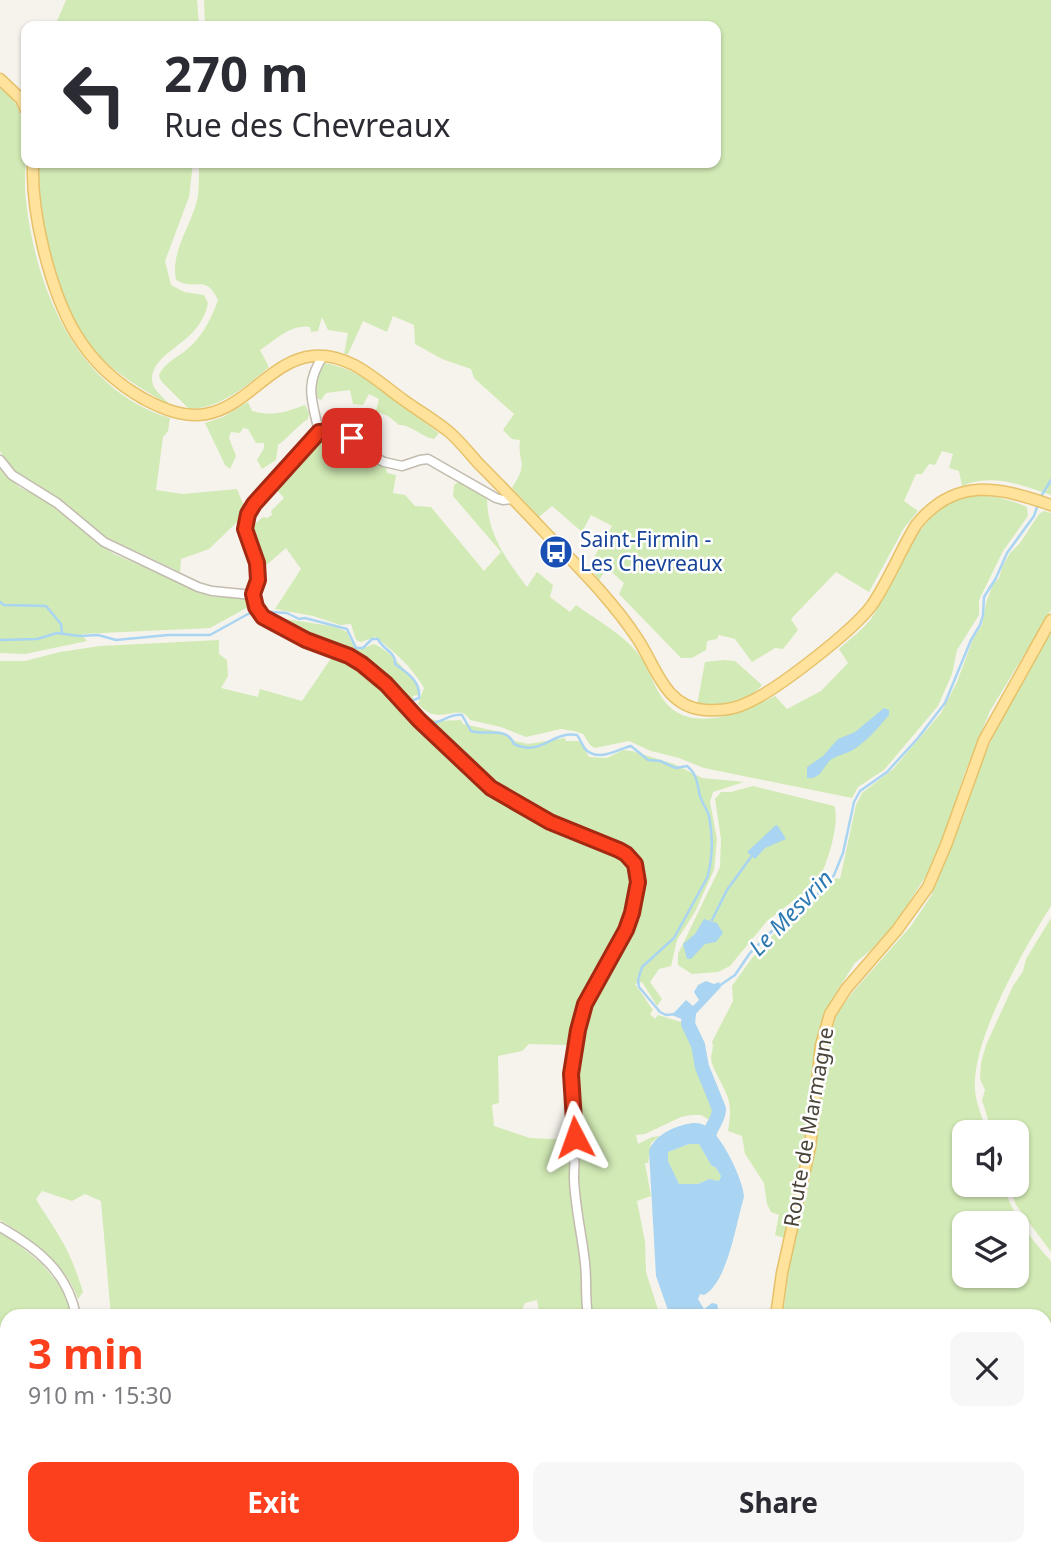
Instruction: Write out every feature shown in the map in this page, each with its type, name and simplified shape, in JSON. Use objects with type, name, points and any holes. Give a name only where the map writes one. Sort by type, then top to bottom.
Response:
[{"type":"main road","points":[[0,79],[21,99]]},
{"type":"main road","points":[[33,168],[33,198],[51,281],[78,339],[109,376],[169,411],[186,415],[205,414],[231,404],[284,365],[296,360],[323,356],[349,362],[449,432],[612,603],[674,699],[690,707],[718,710],[734,708],[760,697],[802,667],[859,620],[875,600],[916,525],[935,506],[957,495],[982,489],[1019,493],[1043,502]]},
{"type":"main road","name":"Route de Marmagne","points":[[777,1309],[782,1273],[810,1147],[821,1045],[830,1014],[845,989],[897,930],[928,887],[984,740],[1051,620]]},
{"type":"street","points":[[319,432],[310,382],[323,356]]},
{"type":"street","points":[[513,499],[496,498],[428,459],[402,466],[372,458],[361,450],[348,430],[319,432],[254,504],[248,514],[245,529],[257,563],[258,580],[253,594],[258,611],[294,634],[362,664],[386,684],[419,720],[491,788],[550,822],[619,850],[635,864],[638,882],[632,913],[626,930],[585,1004],[573,1051],[571,1074],[575,1126],[574,1180],[588,1309]]},
{"type":"street","points":[[0,460],[12,475],[57,503],[104,542],[198,587],[212,591],[253,594]]},
{"type":"street","points":[[0,1227],[30,1246],[61,1276],[69,1289],[74,1309]]},
{"type":"green space","points":[[66,0],[197,0],[199,21],[57,21]]},
{"type":"green space","points":[[204,0],[1051,0],[1051,495],[996,480],[962,486],[959,471],[949,468],[953,454],[942,451],[935,465],[929,464],[922,474],[916,474],[904,501],[918,511],[904,528],[869,592],[836,572],[791,619],[798,630],[783,649],[775,648],[752,662],[735,639],[719,635],[717,639],[707,641],[706,650],[692,658],[681,658],[619,594],[624,583],[607,568],[599,580],[589,566],[612,526],[591,515],[582,532],[552,506],[539,517],[512,488],[522,467],[520,440],[512,439],[503,430],[514,414],[474,378],[471,369],[442,359],[415,344],[414,325],[393,316],[387,332],[363,321],[348,354],[344,354],[348,333],[328,330],[322,317],[318,331],[311,332],[310,327],[303,326],[284,334],[260,350],[269,367],[242,389],[212,405],[189,409],[161,381],[159,375],[167,364],[190,347],[200,335],[218,300],[205,285],[176,280],[176,258],[198,196],[199,168],[721,168],[721,21],[205,21]]},
{"type":"green space","points":[[0,87],[12,98],[21,117],[21,168],[25,168],[31,235],[51,301],[86,361],[110,385],[138,404],[170,418],[168,431],[163,437],[156,490],[183,494],[237,489],[244,506],[238,521],[209,549],[181,559],[180,572],[102,535],[61,502],[10,468],[0,451]]},
{"type":"green space","points":[[39,168],[192,168],[189,197],[165,261],[171,285],[184,292],[204,295],[208,303],[196,329],[165,356],[154,370],[154,387],[173,407],[109,365],[90,347],[79,331],[59,285],[46,232]]},
{"type":"green space","points":[[323,363],[338,366],[369,381],[439,433],[434,439],[408,426],[399,425],[376,411],[379,399],[369,394],[363,405],[353,404],[350,390],[326,393],[321,400],[317,398],[316,380]]},
{"type":"green space","points":[[248,402],[252,411],[266,414],[285,412],[305,405],[309,413],[308,419],[278,445],[276,460],[262,469],[257,460],[264,443],[256,443],[248,429],[243,428],[240,433],[231,432],[229,438],[236,456],[230,469],[225,465],[205,423],[223,417]]},
{"type":"green space","points":[[320,436],[328,465],[339,455],[346,455],[357,464],[363,459],[386,468],[387,473],[396,475],[393,493],[405,495],[415,506],[431,507],[484,571],[501,552],[453,496],[454,485],[460,481],[487,497],[494,534],[505,556],[527,587],[537,572],[553,585],[550,597],[570,612],[576,605],[630,644],[665,702],[676,712],[704,719],[734,714],[775,696],[787,709],[821,691],[848,663],[839,649],[871,619],[913,541],[940,510],[956,500],[976,496],[999,498],[1027,507],[1028,516],[1003,551],[979,600],[979,615],[957,650],[952,674],[938,706],[884,770],[858,787],[852,798],[704,768],[629,741],[595,748],[583,734],[574,731],[561,729],[526,737],[501,727],[470,720],[460,713],[434,714],[418,704],[424,688],[414,673],[375,637],[361,642],[356,640],[351,624],[340,625],[313,616],[275,609],[301,569],[286,548],[263,568],[249,529],[263,517],[272,515],[271,511],[284,498],[275,488]]},
{"type":"green space","points":[[0,468],[19,487],[51,503],[94,541],[114,554],[212,597],[246,597],[250,606],[210,628],[81,634],[87,641],[25,654],[0,653]]},
{"type":"green space","points":[[1044,511],[1051,513],[1051,610],[990,711],[927,874],[898,920],[872,949],[855,963],[833,997],[821,1026],[814,1060],[799,1178],[784,1238],[775,1235],[779,1215],[771,1212],[767,1204],[764,1183],[745,1154],[742,1136],[728,1131],[729,1103],[711,1060],[712,1042],[733,1001],[732,986],[752,958],[782,925],[822,894],[836,878],[840,879],[856,805],[862,793],[893,769],[941,713],[957,682],[973,639],[982,625],[993,584],[999,578],[1010,553]]},
{"type":"green space","points":[[273,617],[337,627],[347,632],[352,643],[361,649],[374,644],[381,647],[418,686],[418,695],[407,702],[386,680],[290,629]]},
{"type":"green space","points":[[1051,629],[1051,906],[1001,995],[981,1046],[975,1090],[983,1120],[952,1120],[952,1197],[1008,1197],[1014,1211],[952,1211],[952,1288],[1029,1288],[1029,1234],[1051,1261],[1051,1309],[784,1309],[793,1237],[807,1195],[828,1047],[836,1016],[852,993],[911,926],[931,896],[964,815],[982,760],[1012,698]]},
{"type":"green space","points":[[219,640],[219,654],[227,660],[228,676],[221,688],[258,697],[260,689],[302,701],[334,654],[372,677],[447,756],[473,781],[507,807],[627,861],[632,879],[627,916],[579,1008],[569,1045],[529,1044],[522,1051],[498,1056],[499,1103],[492,1105],[494,1126],[530,1138],[570,1140],[571,1201],[582,1269],[585,1309],[539,1309],[537,1300],[525,1303],[522,1309],[110,1309],[101,1201],[85,1194],[72,1201],[42,1191],[36,1199],[73,1263],[83,1292],[78,1299],[56,1264],[35,1244],[0,1220],[0,661],[25,661],[100,646]]},
{"type":"green space","points":[[735,661],[762,685],[741,700],[697,705],[705,662]]},
{"type":"green space","points":[[412,708],[425,717],[438,721],[461,720],[463,724],[500,732],[515,741],[528,744],[565,738],[566,741],[580,741],[589,757],[607,758],[623,750],[632,751],[674,764],[702,778],[744,782],[713,792],[710,802],[717,839],[714,870],[695,912],[677,940],[671,966],[659,969],[650,982],[662,999],[657,1006],[642,982],[635,984],[653,1010],[650,1014],[655,1019],[658,1015],[681,1022],[696,1035],[701,1070],[714,1104],[722,1113],[718,1125],[701,1115],[691,1115],[645,1134],[636,1135],[638,1144],[660,1136],[651,1143],[648,1163],[645,1163],[651,1196],[637,1201],[645,1242],[646,1272],[658,1309],[591,1309],[577,1181],[576,1060],[588,1007],[632,925],[642,882],[640,870],[636,859],[620,845],[573,829],[490,785]]},
{"type":"green space","points":[[753,786],[834,806],[836,822],[828,858],[815,884],[767,921],[730,966],[718,972],[692,974],[678,965],[678,954],[720,867],[721,839],[715,799],[721,792]]},
{"type":"green space","points":[[1051,918],[1051,1252],[1029,1222],[1029,1211],[1020,1211],[1013,1197],[1029,1197],[1029,1120],[988,1120],[982,1100],[985,1090],[980,1079],[986,1045],[1013,986],[1023,971],[1026,959]]},
{"type":"green space","points":[[689,1144],[699,1144],[721,1176],[719,1181],[709,1179],[698,1184],[679,1184],[668,1161],[668,1152]]},
{"type":"green space","points":[[0,1233],[5,1234],[42,1264],[66,1293],[70,1309],[0,1309]]},
{"type":"water","points":[[884,708],[889,710],[889,715],[868,738],[853,750],[832,759],[816,777],[807,778],[807,767],[823,756],[838,739],[855,732]]},
{"type":"water","points":[[776,825],[786,839],[765,848],[755,859],[747,852]]},
{"type":"water","points":[[704,919],[717,923],[723,933],[716,942],[705,944],[691,959],[687,959],[683,944],[695,934]]},
{"type":"water","points":[[706,981],[714,984],[719,982],[721,987],[691,1019],[684,1020],[672,1015],[686,1000],[693,1006],[699,1000],[694,992],[698,985]]},
{"type":"water","points":[[694,1123],[703,1124],[711,1130],[730,1157],[743,1189],[744,1197],[725,1265],[712,1288],[704,1295],[700,1294],[698,1299],[704,1309],[668,1309],[656,1276],[649,1151],[656,1140],[673,1129]],"holes":[[[689,1144],[699,1144],[721,1176],[719,1181],[709,1179],[698,1184],[679,1184],[668,1161],[668,1152]]]},
{"type":"water","points":[[712,1303],[717,1304],[718,1309],[704,1309]]},
{"type":"waterway","name":"Le Mesvrin","points":[[1040,498],[1051,480]]},
{"type":"waterway","name":"Le Mesvrin","points":[[719,986],[735,975],[750,953],[784,919],[824,889],[834,875],[843,853],[854,802],[860,791],[887,772],[945,703],[980,625],[984,597],[1007,553],[1034,516],[1038,504]]},
{"type":"waterway","points":[[0,602],[4,605],[46,606],[61,624],[62,633]]},
{"type":"waterway","points":[[0,640],[37,639],[57,633],[98,635],[116,640],[168,635],[210,635],[258,611],[287,613],[299,619],[305,618],[347,629],[356,648],[363,648],[372,639],[378,639],[394,657],[395,664],[415,682],[419,698],[411,701],[418,713],[431,723],[462,715],[471,731],[502,733],[511,738],[514,744],[524,747],[532,748],[560,737],[577,735],[585,748],[597,755],[609,754],[631,746],[648,760],[660,761],[676,768],[687,766],[695,776],[709,816],[712,847],[709,871],[674,938],[642,967],[638,980],[639,987],[660,1012],[666,1015],[675,1014]]},
{"type":"waterway","points":[[712,920],[727,890],[751,857]]},
{"type":"waterway","name":"Le Mesvrin","points":[[689,1014],[688,1024],[698,1045],[702,1067],[719,1109],[709,1136],[712,1146]]},
{"type":"place","name":"Saint-Firmin - Les Chevreaux","points":[[556,552]]},
{"type":"route","points":[[352,438],[348,430],[343,429],[319,432],[248,514],[245,529],[257,563],[258,580],[253,594],[256,607],[263,617],[282,628],[362,664],[386,684],[473,774],[491,788],[550,822],[619,850],[632,859],[638,873],[632,913],[626,930],[585,1004],[573,1051],[571,1074],[575,1137]]}]
